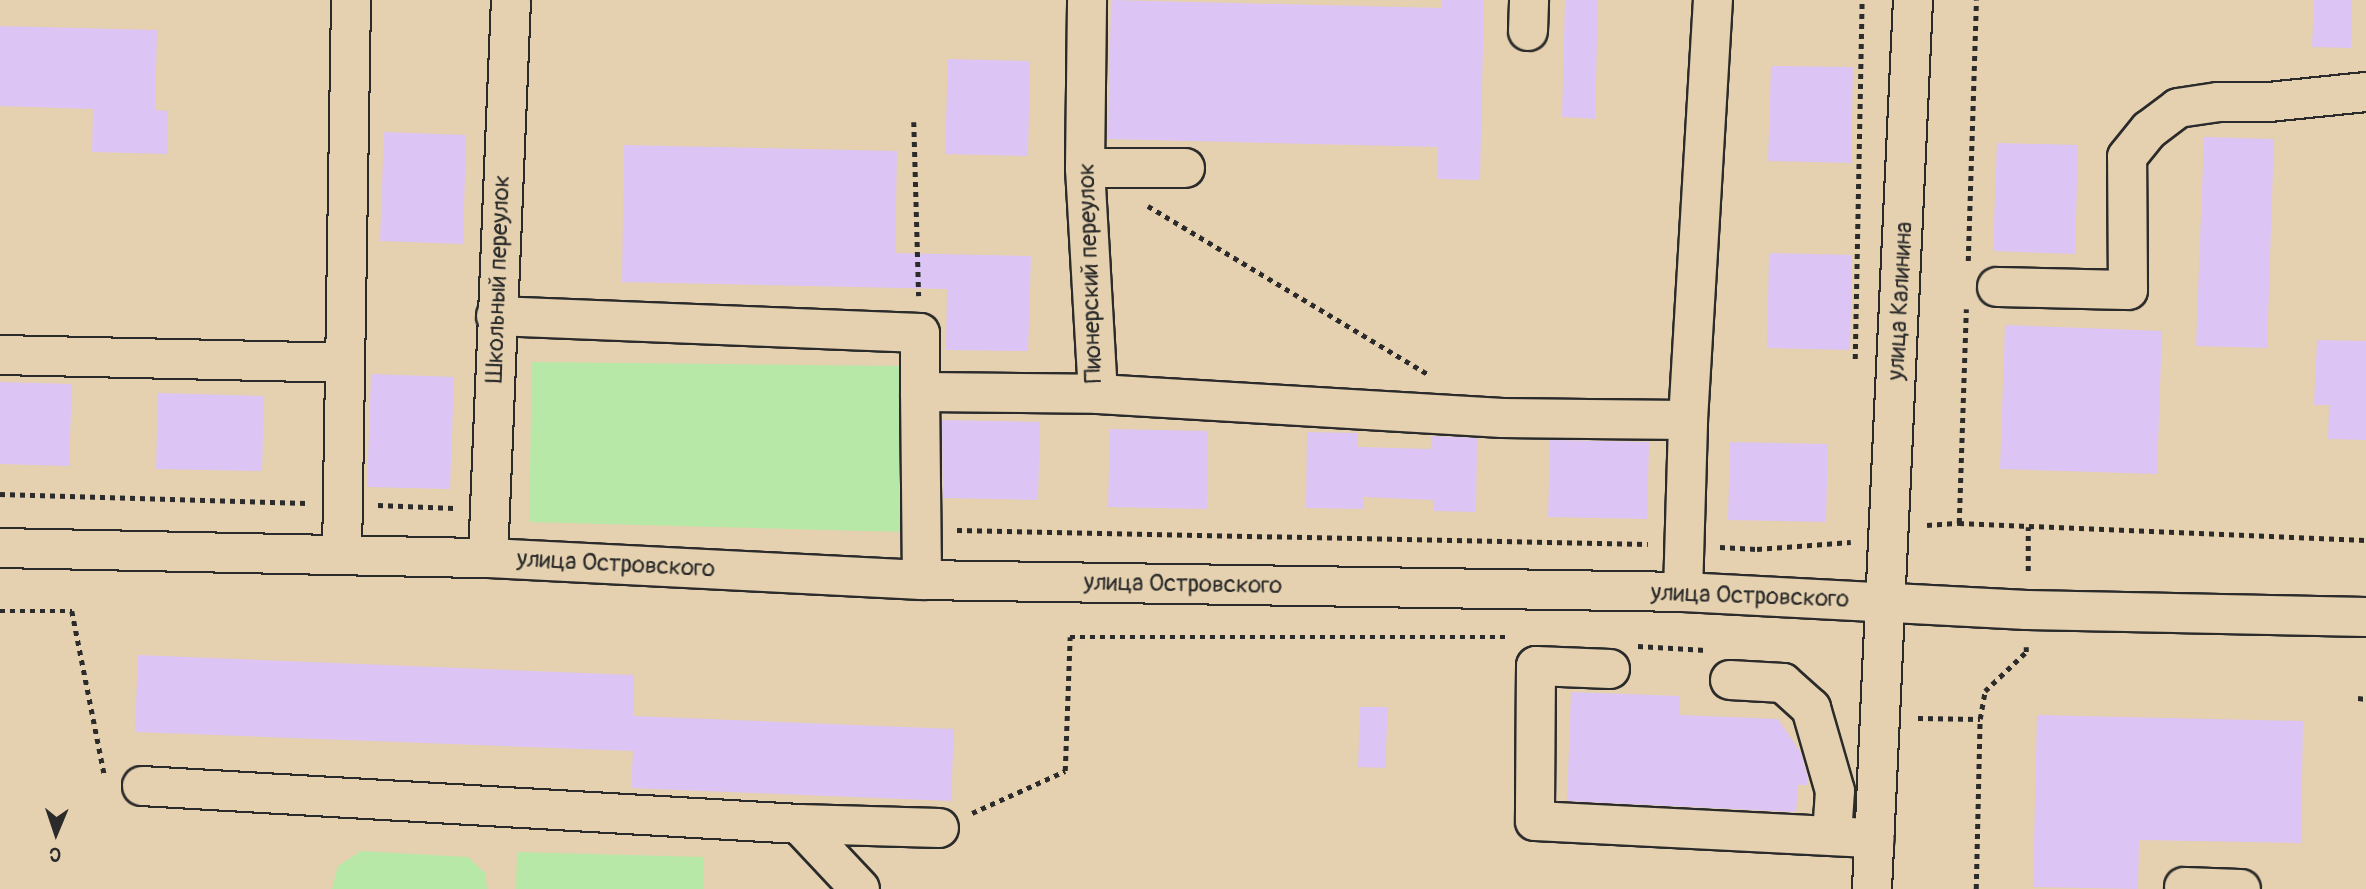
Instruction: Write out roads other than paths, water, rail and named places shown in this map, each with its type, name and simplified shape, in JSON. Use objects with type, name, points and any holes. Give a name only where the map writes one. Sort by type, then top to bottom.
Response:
[{"type":"street","points":[[342,555],[351,0]]},
{"type":"street","name":"Школьный переулок","points":[[488,558],[495,316],[511,0]]},
{"type":"street","name":"Пионерский переулок","points":[[920,392],[1098,394],[1085,168],[1087,0]]},
{"type":"street","points":[[1683,592],[1688,420],[1713,0]]},
{"type":"street","name":"улица Калинина","points":[[1872,889],[1913,0]]},
{"type":"street","points":[[1997,287],[2128,290],[2127,158],[2149,130],[2178,108],[2218,102],[2269,102],[2366,92]]},
{"type":"street","points":[[1085,168],[1185,168]]},
{"type":"street","points":[[495,316],[920,333],[922,580]]},
{"type":"street","points":[[0,355],[345,363]]},
{"type":"street","points":[[1098,394],[1502,418],[1688,420]]},
{"type":"street","name":"улица Островского","points":[[0,548],[488,558],[922,580],[1683,592],[2027,610],[2366,617]]},
{"type":"street","points":[[1622,657],[1536,666],[1535,821],[1875,838]]},
{"type":"street","points":[[1723,665],[1783,683],[1811,708],[1835,792],[1832,835]]},
{"type":"street","points":[[142,786],[799,824],[939,828]]},
{"type":"street","points":[[799,824],[860,889]]},
{"type":"street","points":[[2184,887],[2241,889]]}]
